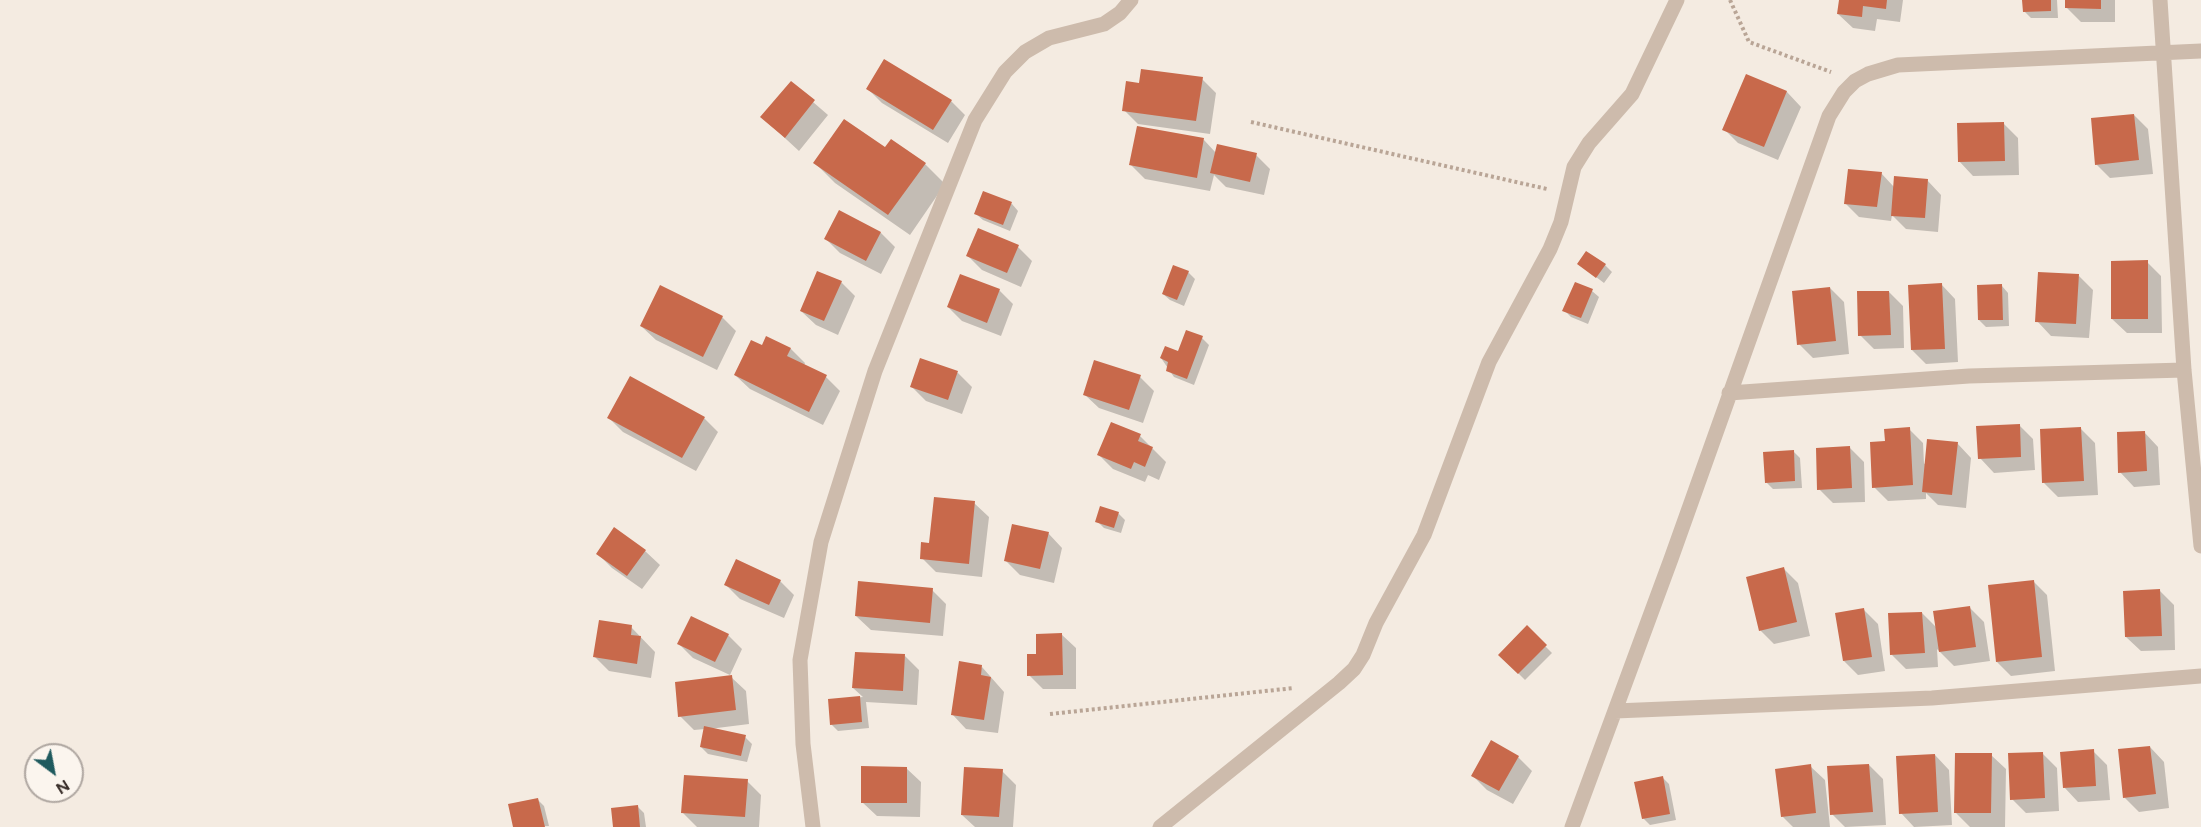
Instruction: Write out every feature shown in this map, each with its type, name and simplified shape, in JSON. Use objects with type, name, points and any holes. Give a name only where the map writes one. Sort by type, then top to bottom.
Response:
[{"type":"street","points":[[813,827],[803,744],[800,660],[821,542],[875,371],[975,120],[1005,72],[1025,52],[1049,38],[1104,24],[1120,14],[1131,0]]},
{"type":"street","points":[[1160,827],[1339,683],[1354,669],[1363,655],[1376,623],[1424,535],[1489,362],[1550,249],[1561,222],[1574,167],[1589,143],[1638,84],[1677,0]]},
{"type":"street","points":[[2160,0],[2184,370],[2201,546]]},
{"type":"street","points":[[1572,827],[1671,560],[1829,116],[1854,81],[1898,65],[2201,51]]},
{"type":"street","points":[[1729,393],[1969,376],[2184,370]]},
{"type":"street","points":[[1615,711],[1932,698],[2201,676]]},
{"type":"path","points":[[1723,0],[1730,1],[1749,42],[1854,81]]},
{"type":"path","points":[[1251,122],[1568,194]]},
{"type":"path","points":[[1050,714],[1339,683]]},
{"type":"building","points":[[1839,0],[1887,0],[1886,9],[1863,6],[1862,17],[1837,14]]},
{"type":"building","points":[[2022,0],[2051,0],[2051,11],[2023,12]]},
{"type":"building","points":[[2065,0],[2101,0],[2101,9],[2065,8]]},
{"type":"building","points":[[884,59],[952,100],[933,130],[866,89]]},
{"type":"building","points":[[1141,69],[1203,77],[1196,121],[1122,111],[1126,81],[1139,83]]},
{"type":"building","points":[[1746,74],[1787,91],[1764,147],[1722,130]]},
{"type":"building","points":[[791,81],[815,100],[785,138],[760,117]]},
{"type":"building","points":[[2134,114],[2139,160],[2095,165],[2091,118]]},
{"type":"building","points":[[844,119],[885,147],[891,139],[926,163],[888,215],[813,163]]},
{"type":"building","points":[[2004,122],[2005,161],[1958,162],[1957,123]]},
{"type":"building","points":[[1137,126],[1204,138],[1197,178],[1129,165]]},
{"type":"building","points":[[1217,144],[1257,153],[1250,182],[1210,173]]},
{"type":"building","points":[[1848,169],[1882,172],[1877,207],[1844,204]]},
{"type":"building","points":[[1894,176],[1928,179],[1925,218],[1891,216]]},
{"type":"building","points":[[983,191],[1012,202],[1003,225],[974,214]]},
{"type":"building","points":[[839,210],[881,232],[866,261],[824,239]]},
{"type":"building","points":[[978,228],[1019,245],[1007,273],[966,256]]},
{"type":"building","points":[[1586,251],[1606,264],[1596,278],[1577,264]]},
{"type":"building","points":[[2148,260],[2148,319],[2111,319],[2111,261]]},
{"type":"building","points":[[1173,265],[1189,271],[1177,300],[1162,294]]},
{"type":"building","points":[[817,271],[842,281],[824,321],[800,311]]},
{"type":"building","points":[[2038,272],[2079,274],[2076,324],[2035,322]]},
{"type":"building","points":[[960,274],[1000,289],[987,323],[947,307]]},
{"type":"building","points":[[1575,282],[1593,289],[1581,318],[1562,311]]},
{"type":"building","points":[[1942,283],[1945,349],[1911,350],[1908,285]]},
{"type":"building","points":[[2002,284],[2003,320],[1978,320],[1977,285]]},
{"type":"building","points":[[660,285],[723,316],[703,357],[640,326]]},
{"type":"building","points":[[1830,287],[1836,341],[1797,345],[1792,291]]},
{"type":"building","points":[[1857,291],[1889,291],[1891,335],[1858,336]]},
{"type":"building","points":[[1186,330],[1203,336],[1187,379],[1166,371],[1168,362],[1160,358],[1165,346],[1178,351]]},
{"type":"building","points":[[766,336],[791,348],[787,356],[827,375],[809,412],[734,375],[751,340],[762,345]]},
{"type":"building","points":[[920,358],[958,371],[948,400],[910,387]]},
{"type":"building","points":[[1094,360],[1141,375],[1129,410],[1083,395]]},
{"type":"building","points":[[630,376],[705,417],[682,458],[607,418]]},
{"type":"building","points":[[1111,422],[1141,434],[1138,441],[1153,447],[1145,467],[1134,462],[1131,469],[1097,455]]},
{"type":"building","points":[[2020,424],[2021,457],[1978,459],[1976,426]]},
{"type":"building","points":[[1910,427],[1913,485],[1872,488],[1870,442],[1885,441],[1884,429]]},
{"type":"building","points":[[2081,427],[2084,481],[2042,483],[2040,429]]},
{"type":"building","points":[[2145,431],[2147,471],[2118,473],[2117,432]]},
{"type":"building","points":[[1927,439],[1958,442],[1952,495],[1922,492]]},
{"type":"building","points":[[1850,446],[1852,488],[1817,490],[1816,448]]},
{"type":"building","points":[[1794,450],[1795,481],[1765,483],[1763,452]]},
{"type":"building","points":[[934,497],[975,501],[969,564],[920,559],[921,542],[929,543]]},
{"type":"building","points":[[1100,506],[1119,512],[1114,528],[1095,522]]},
{"type":"building","points":[[1012,524],[1049,532],[1040,569],[1004,561]]},
{"type":"building","points":[[614,527],[646,550],[627,576],[596,554]]},
{"type":"building","points":[[736,559],[781,580],[769,605],[724,585]]},
{"type":"building","points":[[1784,567],[1797,622],[1759,631],[1746,577]]},
{"type":"building","points":[[2034,580],[2042,657],[1996,662],[1988,585]]},
{"type":"building","points":[[858,581],[933,588],[930,623],[855,616]]},
{"type":"building","points":[[2160,589],[2162,636],[2125,637],[2123,591]]},
{"type":"building","points":[[1970,606],[1976,647],[1939,652],[1933,611]]},
{"type":"building","points":[[1864,608],[1872,657],[1843,661],[1835,613]]},
{"type":"building","points":[[1922,612],[1925,653],[1890,655],[1888,613]]},
{"type":"building","points":[[691,616],[729,634],[715,662],[677,644]]},
{"type":"building","points":[[599,620],[632,625],[631,635],[641,636],[637,664],[593,657]]},
{"type":"building","points":[[1527,625],[1547,645],[1518,674],[1498,655]]},
{"type":"building","points":[[1062,633],[1063,675],[1027,676],[1027,654],[1036,654],[1036,634]]},
{"type":"building","points":[[855,652],[905,654],[903,691],[852,688]]},
{"type":"building","points":[[959,661],[982,665],[981,675],[991,677],[984,720],[951,715]]},
{"type":"building","points":[[732,675],[736,710],[678,717],[675,682]]},
{"type":"building","points":[[860,696],[862,722],[830,725],[828,699]]},
{"type":"building","points":[[704,726],[746,735],[741,756],[700,747]]},
{"type":"building","points":[[1491,740],[1519,756],[1499,791],[1471,776]]},
{"type":"building","points":[[2150,746],[2156,794],[2123,798],[2118,749]]},
{"type":"building","points":[[2094,749],[2096,786],[2063,788],[2060,752]]},
{"type":"building","points":[[2043,752],[2045,798],[2010,800],[2008,753]]},
{"type":"building","points":[[1955,753],[1992,753],[1991,813],[1954,813]]},
{"type":"building","points":[[1935,754],[1938,812],[1899,814],[1896,756]]},
{"type":"building","points":[[1811,764],[1816,813],[1781,817],[1775,769]]},
{"type":"building","points":[[1869,764],[1873,812],[1830,815],[1827,766]]},
{"type":"building","points":[[861,766],[907,767],[907,803],[861,803]]},
{"type":"building","points":[[964,767],[1003,769],[999,817],[961,815]]},
{"type":"building","points":[[684,775],[748,779],[745,817],[681,813]]},
{"type":"building","points":[[1663,776],[1670,814],[1642,819],[1634,782]]},
{"type":"building","points":[[538,798],[545,827],[513,827],[508,804]]},
{"type":"building","points":[[638,805],[640,827],[613,827],[611,808]]}]
